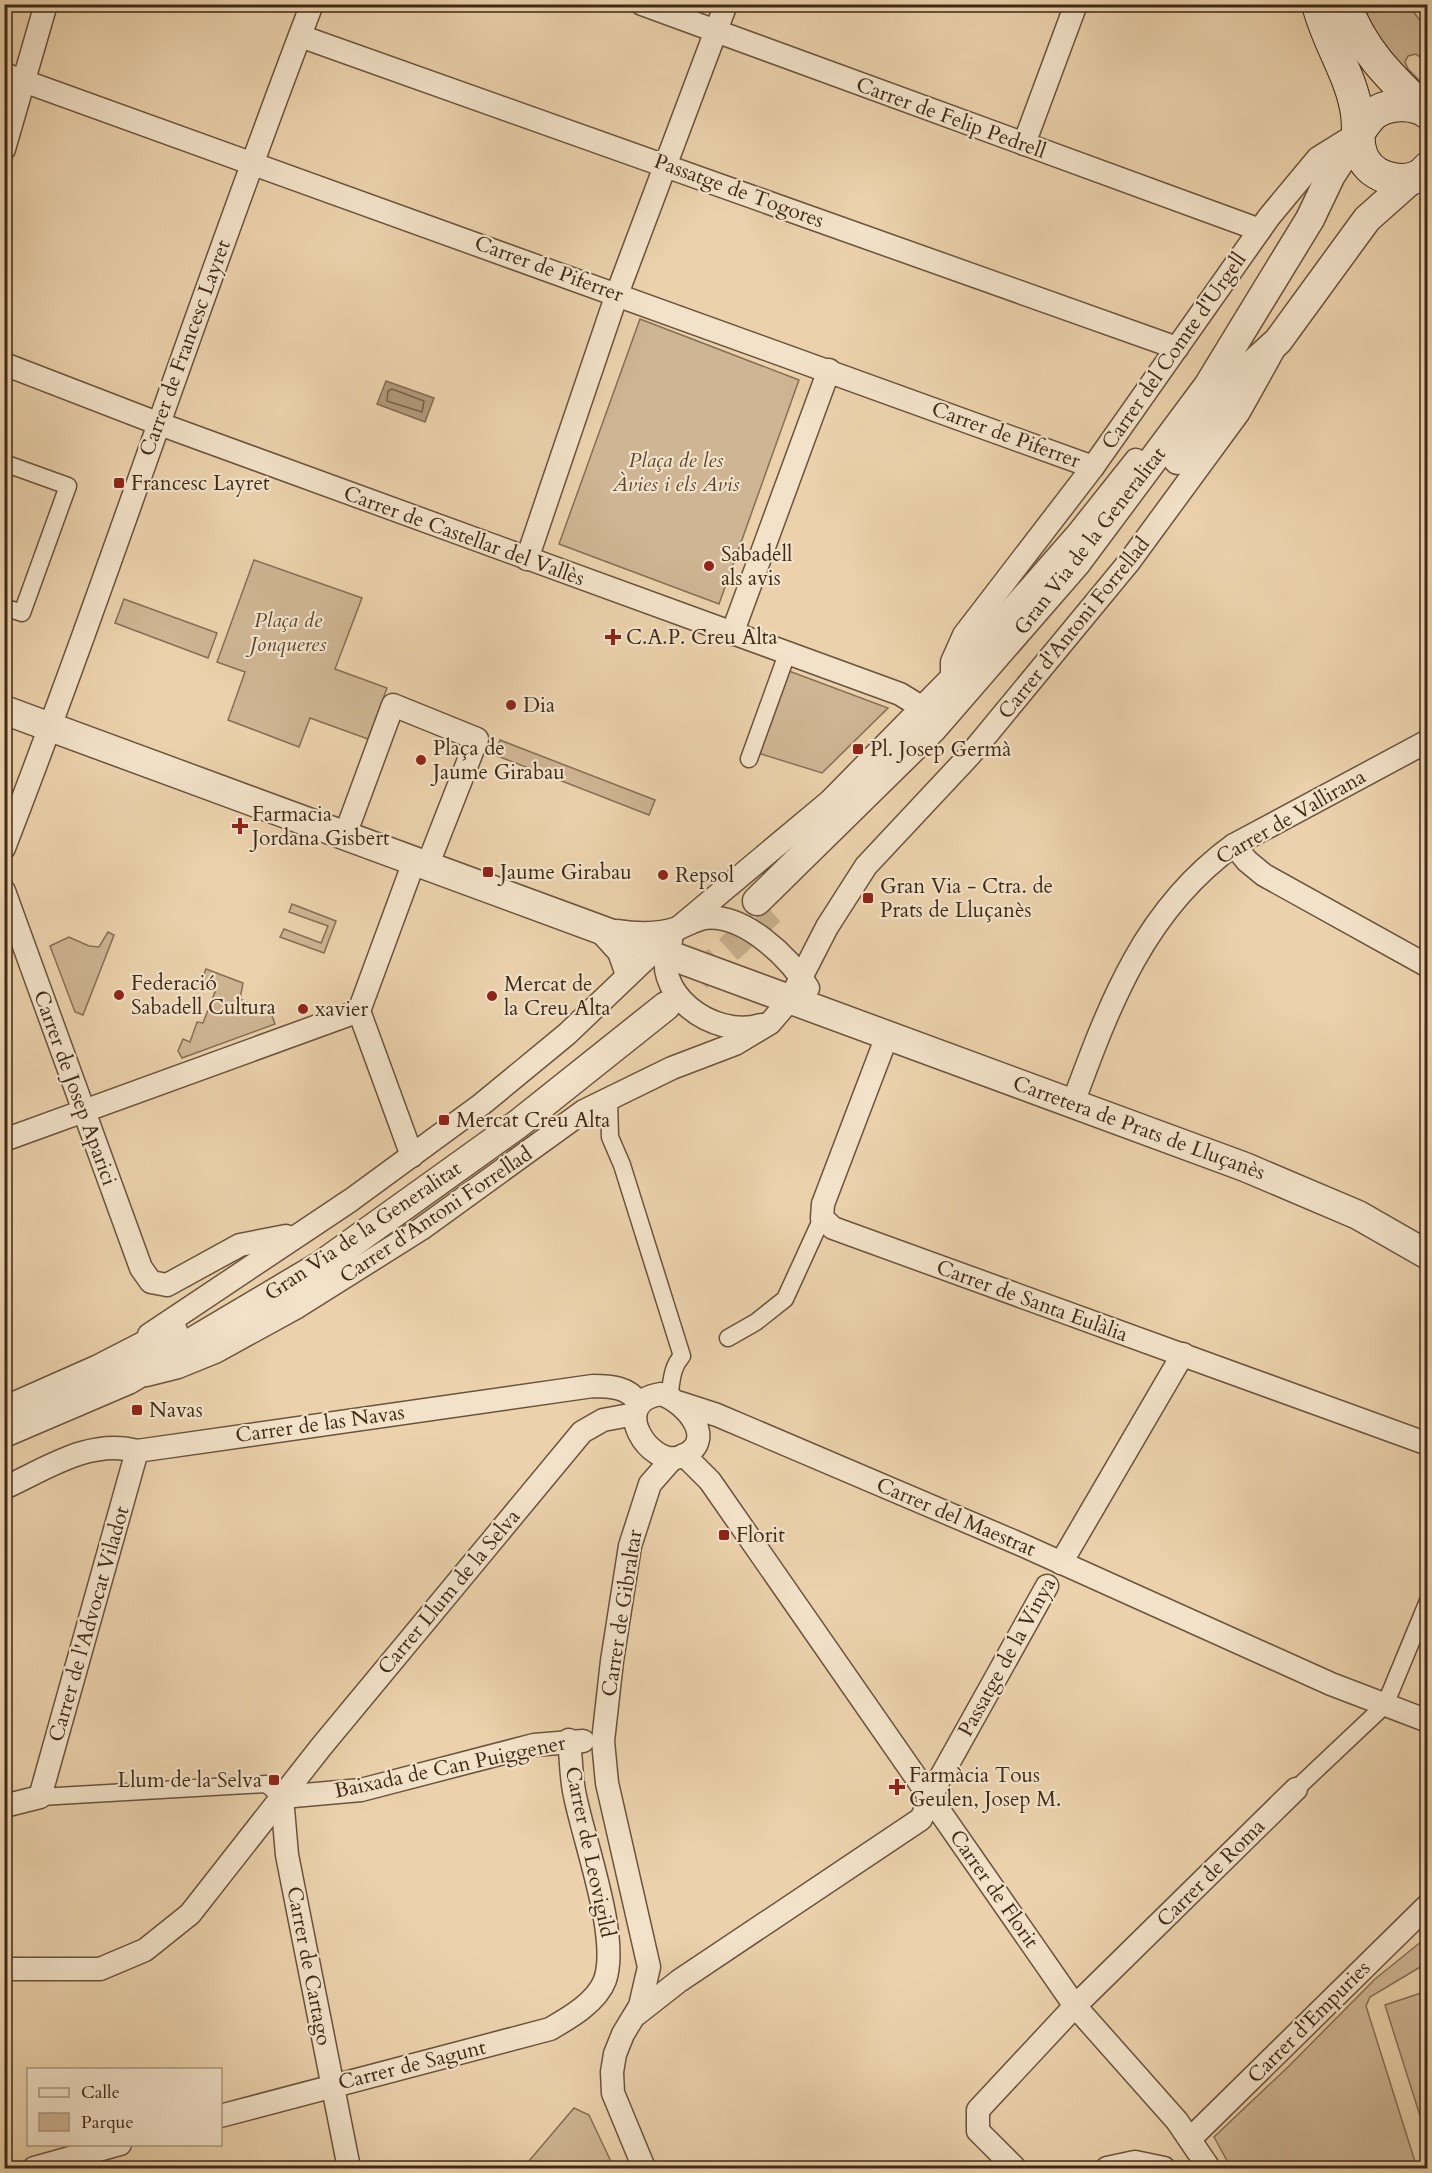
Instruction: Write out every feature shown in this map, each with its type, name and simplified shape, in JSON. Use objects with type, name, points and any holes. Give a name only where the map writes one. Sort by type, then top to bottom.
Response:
[{"type":"main road","points":[[1318,4],[1354,99],[1364,159],[1374,171],[1398,180],[1420,173]]},
{"type":"main road","points":[[1346,4],[1360,40],[1376,60],[1425,110]]},
{"type":"main road","points":[[1359,132],[1377,111],[1395,105],[1425,110]]},
{"type":"street","points":[[4,149],[15,77],[46,4]]},
{"type":"street","name":"Carrer de Francesc Layret","points":[[51,727],[157,423],[312,4]]},
{"type":"street","name":"Carrer de Felip Pedrell","points":[[642,4],[716,33],[1260,230]]},
{"type":"street","points":[[527,559],[617,294],[726,4]]},
{"type":"street","points":[[1024,144],[1076,4]]},
{"type":"street","name":"Passatge de Togores","points":[[300,36],[1177,348]]},
{"type":"street","name":"Carrer de Piferrer","points":[[15,77],[1093,467]]},
{"type":"street","name":"Carrer del Comte d'Urgell","points":[[952,677],[952,662],[964,635],[1093,467],[1260,230],[1318,158],[1359,132]]},
{"type":"street","name":"Gran Via de la Generalitat","points":[[1359,132],[1330,176],[1310,219],[1208,386],[1077,562],[932,729],[764,905],[864,824],[977,705],[1088,576],[1244,372],[1278,342],[1367,219],[1420,173]]},
{"type":"street","name":"Carrer del Comte d'Urgell","points":[[130,1367],[152,1332],[412,1156],[550,1048],[627,975],[666,944],[830,801],[920,712],[1078,533],[1220,348],[1249,319]]},
{"type":"street","name":"Carrer d'Antoni Forrellad","points":[[130,1367],[178,1368],[215,1352],[297,1306],[421,1229],[584,1111],[672,1068],[735,1044],[770,1023],[800,979],[827,927],[866,866],[976,748],[1129,562],[1239,412],[1278,342]]},
{"type":"street","name":"Carrer de Castellar del Vallès","points":[[4,364],[157,423],[900,694],[913,702],[920,712]]},
{"type":"street","points":[[732,634],[829,370]]},
{"type":"street","points":[[4,463],[68,486],[22,613],[4,607]]},
{"type":"street","points":[[749,759],[787,654]]},
{"type":"street","points":[[345,835],[393,705],[477,740],[421,862],[359,1011],[412,1156]]},
{"type":"street","name":"Carretera de Prats de Lluçanès","points":[[4,710],[597,928],[800,979],[814,979],[841,1020]]},
{"type":"street","points":[[4,848],[51,727]]},
{"type":"street","name":"Carrer de Vallirana","points":[[1073,1103],[1102,1027],[1144,942],[1179,892],[1212,861],[1234,845],[1427,743]]},
{"type":"street","points":[[1234,845],[1247,861],[1264,875],[1428,966]]},
{"type":"street","name":"Carrer de Josep Aparici","points":[[4,891],[82,1111],[141,1268],[151,1282],[167,1285],[240,1245],[298,1234]]},
{"type":"street","name":"Carretera de Prats de Lluçanès","points":[[666,944],[701,919],[715,917],[742,926],[773,949],[841,1020]]},
{"type":"street","name":"Carretera de Prats de Lluçanès","points":[[597,928],[619,952],[627,975]]},
{"type":"street","name":"Carretera de Prats de Lluçanès","points":[[666,944],[666,972],[672,986],[696,1012],[726,1027],[742,1029],[770,1023],[793,1012],[806,1012],[841,1020],[1073,1103],[1306,1191],[1358,1215],[1428,1255]]},
{"type":"street","name":"Gran Via de la Generalitat","points":[[6,1427],[130,1367],[320,1266],[518,1124],[660,998]]},
{"type":"street","points":[[4,1140],[359,1011]]},
{"type":"street","points":[[728,1338],[756,1322],[785,1299],[822,1218],[823,1204],[887,1036]]},
{"type":"street","points":[[609,1098],[610,1137],[622,1165],[682,1356],[674,1371],[675,1400]]},
{"type":"street","name":"Carrer de Santa Eulàlia","points":[[822,1218],[833,1228],[850,1235],[1428,1444]]},
{"type":"street","name":"Passatge de la Vinya","points":[[636,2015],[679,1981],[921,1819],[1047,1586],[1183,1354]]},
{"type":"street","name":"Carrer de las Navas","points":[[4,1488],[89,1450],[108,1446],[137,1451],[593,1386],[620,1388],[637,1409]]},
{"type":"street","points":[[661,1394],[675,1400],[695,1419],[699,1432],[694,1445],[678,1457],[660,1456],[644,1440],[636,1427],[637,1409],[649,1396],[661,1394]]},
{"type":"street","name":"Carrer del Maestrat","points":[[675,1400],[717,1415],[1061,1563],[1320,1679],[1428,1721]]},
{"type":"street","name":"Carrer Llum de la Selva","points":[[4,1969],[100,1969],[145,1950],[190,1914],[282,1797],[582,1432],[603,1420],[637,1409]]},
{"type":"street","name":"Carrer de l'Advocat Viladot","points":[[40,1797],[137,1451]]},
{"type":"street","name":"Carrer de Gibraltar","points":[[603,1741],[612,1661],[630,1546],[650,1484],[678,1457]]},
{"type":"street","name":"Carrer de Florit","points":[[678,1457],[710,1481],[1075,2006],[1177,2121],[1209,2169]]},
{"type":"street","name":"Carrer de Roma","points":[[1015,2169],[978,2130],[978,2110],[1075,2006],[1385,1705],[1428,1601]]},
{"type":"street","name":"Baixada de Can Puiggener","points":[[282,1797],[362,1790],[534,1745],[569,1740],[603,1741]]},
{"type":"street","name":"Carrer de Leovigild","points":[[569,1740],[574,1790],[610,1945],[604,1983],[593,1996]]},
{"type":"street","points":[[603,1741],[606,1783],[648,1958],[646,1986],[636,2015],[623,2034],[615,2054],[612,2082],[613,2093],[644,2169]]},
{"type":"street","points":[[4,1806],[40,1797],[266,1784],[282,1797]]},
{"type":"street","name":"Carrer de Cartago","points":[[282,1797],[286,1855],[349,2169]]},
{"type":"street","name":"Carrer d'Empuries","points":[[1190,2139],[1428,1905]]},
{"type":"street","name":"Carrer de Sagunt","points":[[222,2115],[550,2029],[574,2014],[593,1996]]},
{"type":"street","points":[[34,2169],[116,2146]]},
{"type":"street","points":[[1107,2169],[1135,2162],[1164,2169]]},
{"type":"green space","points":[[1363,5],[1408,5],[1427,29],[1427,63],[1416,54],[1408,56],[1405,62],[1408,69],[1427,88],[1427,91],[1390,52],[1375,30]]},
{"type":"green space","name":"Plaça de les Àvies i els Avis","points":[[640,319],[799,380],[719,604],[559,544]]},
{"type":"green space","name":"Plaça de Jonqueres","points":[[254,560],[362,598],[335,669],[387,688],[368,739],[310,718],[299,747],[228,720],[245,672],[217,662]]},
{"type":"green space","points":[[124,599],[217,633],[208,658],[115,623]]},
{"type":"green space","points":[[789,671],[888,708],[822,773],[758,753]]},
{"type":"green space","points":[[500,740],[655,800],[649,815],[495,755]]},
{"type":"green space","points":[[292,904],[336,921],[324,953],[280,937],[284,929],[321,943],[328,926],[289,912]]},
{"type":"green space","points":[[108,932],[114,935],[83,1015],[75,1012],[50,946],[69,937],[89,946],[99,947]]},
{"type":"green space","points":[[206,969],[243,983],[240,999],[271,1013],[275,1024],[182,1058],[178,1051],[183,1039],[190,1042],[197,1022],[203,1023],[215,992],[199,986]]},
{"type":"green space","points":[[1427,1937],[1427,1963],[1370,1997],[1366,2006],[1417,2168],[1231,2168],[1214,2137],[1290,2065],[1375,1979]]},
{"type":"green space","points":[[1428,1991],[1427,2138],[1385,2005]]},
{"type":"green space","points":[[574,2108],[589,2115],[614,2168],[523,2168]]},
{"type":"water","points":[[386,381],[434,398],[425,422],[377,404]]},
{"type":"tunnel","points":[[666,1006],[771,911]]},
{"type":"place","name":"Francesc Layret","points":[[119,483]]},
{"type":"place","name":"Sabadell als avis","points":[[709,566]]},
{"type":"place","name":"C.A.P. Creu Alta","points":[[613,637]]},
{"type":"place","name":"Dia","points":[[511,705]]},
{"type":"place","name":"Pl. Josep Germà","points":[[858,749]]},
{"type":"place","name":"Plaça de Jaume Girabau","points":[[421,760]]},
{"type":"place","name":"Farmacia Jordana Gisbert","points":[[240,826]]},
{"type":"place","name":"Jaume Girabau","points":[[488,872]]},
{"type":"place","name":"Repsol","points":[[663,875]]},
{"type":"place","name":"Gran Via - Ctra. de Prats de Lluçanès","points":[[868,898]]},
{"type":"place","name":"Federació Sabadell Cultura","points":[[119,995]]},
{"type":"place","name":"Mercat de la Creu Alta","points":[[492,996]]},
{"type":"place","name":"xavier","points":[[303,1009]]},
{"type":"place","name":"Mercat Creu Alta","points":[[444,1120]]},
{"type":"place","name":"Navas","points":[[137,1410]]},
{"type":"place","name":"Florit","points":[[724,1535]]},
{"type":"place","name":"Llum de la Selva","points":[[274,1780]]},
{"type":"place","name":"Farmàcia Tous Geulen, Josep M.","points":[[897,1787]]}]
